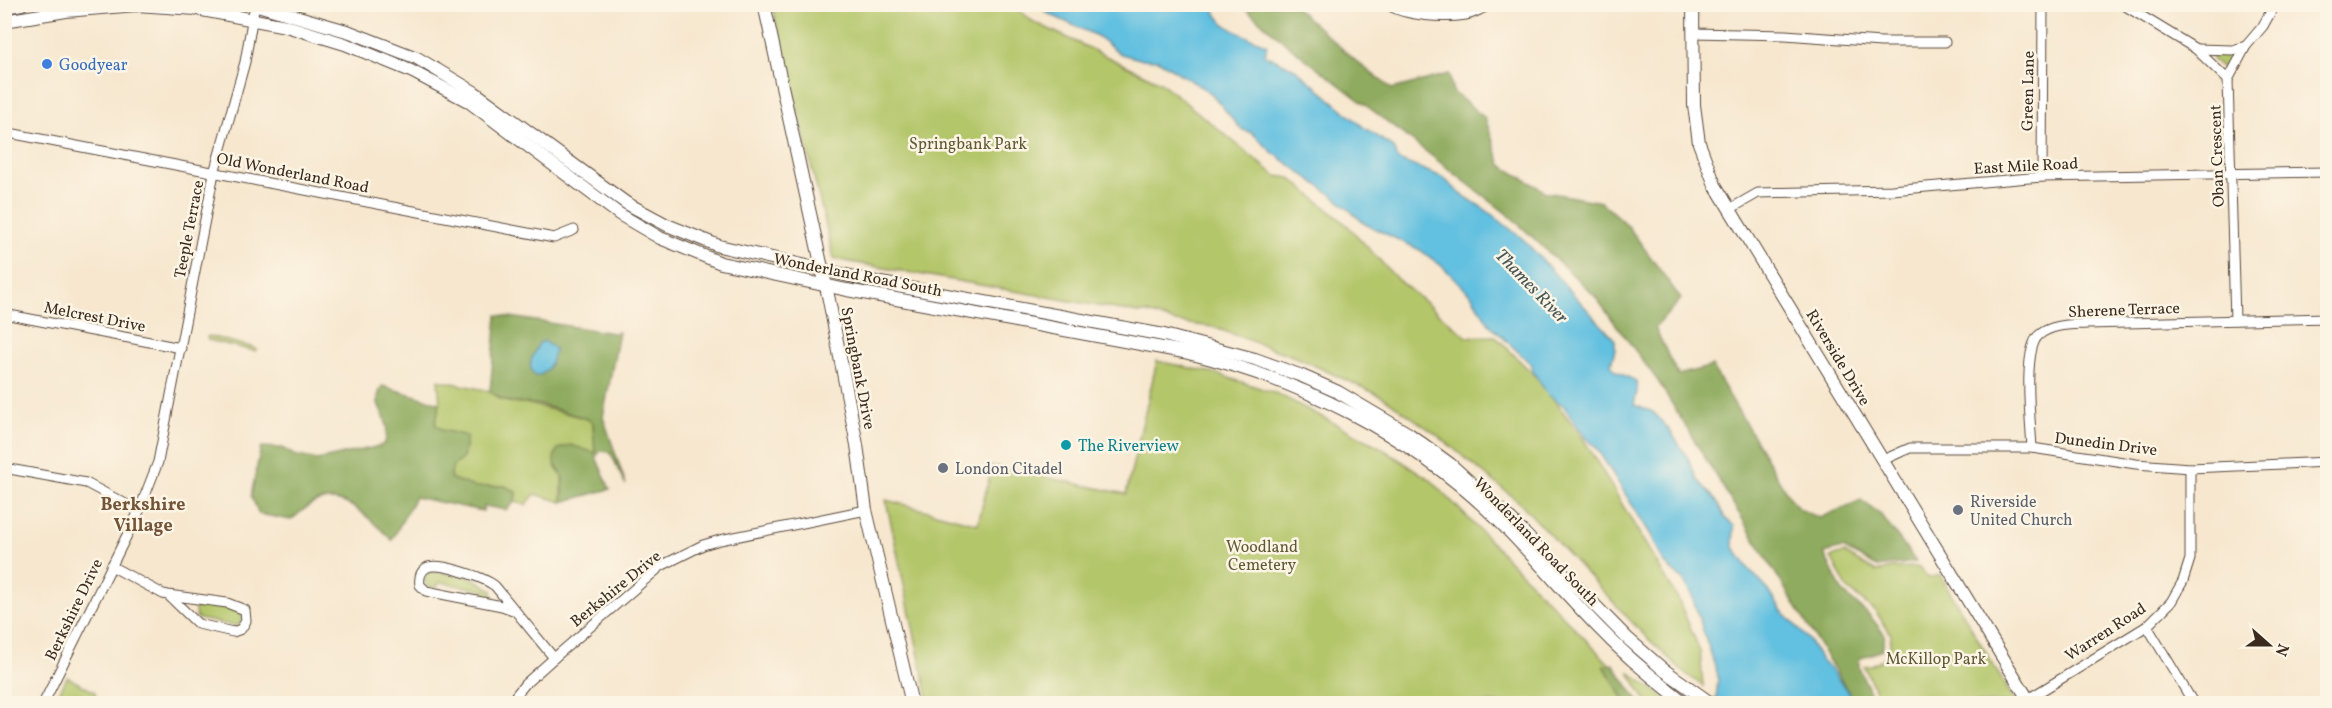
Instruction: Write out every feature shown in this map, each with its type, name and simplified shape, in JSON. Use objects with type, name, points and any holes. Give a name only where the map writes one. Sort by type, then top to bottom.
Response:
[{"type":"main road","points":[[4,8],[22,4]]},
{"type":"main road","name":"Springbank Drive","points":[[764,4],[826,286],[857,445],[866,510],[912,704]]},
{"type":"main road","name":"Riverside Drive","points":[[1693,4],[1694,105],[1699,143],[1715,185],[2029,701]]},
{"type":"main road","name":"Wonderland Road South","points":[[4,21],[66,10],[136,5],[197,9],[286,26],[345,44],[411,71],[458,96],[522,140],[609,207],[660,238],[721,263],[878,296],[1184,352],[1256,372],[1319,396],[1411,449],[1458,484],[1494,516],[1604,633],[1660,675]]},
{"type":"main road","name":"Wonderland Road South","points":[[254,5],[350,32],[417,58],[474,92],[626,203],[668,225],[719,246],[822,270],[1093,324],[1164,335],[1255,358],[1338,392],[1409,434],[1468,479],[1627,638],[1660,675]]},
{"type":"main road","points":[[1660,675],[1686,704]]},
{"type":"main road","points":[[1660,675],[1712,704]]},
{"type":"street","points":[[1387,4],[1392,8],[1413,14],[1468,15],[1484,8],[1485,4]]},
{"type":"street","name":"Green Lane","points":[[2042,177],[2043,4]]},
{"type":"street","points":[[2122,4],[2196,49],[2228,80],[2246,46],[2263,26],[2275,4]]},
{"type":"street","name":"Teeple Terrace","points":[[158,462],[214,173],[244,69],[254,5]]},
{"type":"street","points":[[1693,33],[1785,35],[1881,42],[1945,42]]},
{"type":"street","points":[[2196,49],[2233,50],[2246,46]]},
{"type":"street","name":"Oban Crescent","points":[[2228,80],[2235,320]]},
{"type":"street","name":"Old Wonderland Road","points":[[4,132],[554,238],[574,230]]},
{"type":"street","name":"East Mile Road","points":[[1730,208],[1758,193],[1892,189],[2042,177],[2328,172]]},
{"type":"street","name":"Melcrest Drive","points":[[4,314],[181,348]]},
{"type":"street","name":"Sherene Terrace","points":[[2032,448],[2028,374],[2030,351],[2037,336],[2058,326],[2328,318]]},
{"type":"street","name":"Dunedin Drive","points":[[1883,460],[1911,448],[2032,448],[2136,464],[2190,468],[2328,462]]},
{"type":"street","name":"Berkshire Drive","points":[[43,704],[139,511],[158,462]]},
{"type":"street","points":[[4,468],[86,483],[139,511]]},
{"type":"street","name":"Warren Road","points":[[2029,701],[2147,626],[2171,602],[2183,581],[2190,559],[2190,468]]},
{"type":"street","name":"Berkshire Drive","points":[[509,704],[525,684],[661,566],[703,545],[866,510]]},
{"type":"street","points":[[111,566],[163,594],[227,603],[244,610],[246,621],[241,629],[233,632],[198,624],[168,595]]},
{"type":"street","points":[[513,610],[426,591],[420,585],[420,574],[424,569],[432,567],[480,576],[495,586],[554,658]]},
{"type":"street","points":[[2147,626],[2194,704]]},
{"type":"green space","name":"Springbank Park","points":[[772,5],[1014,5],[1032,21],[1160,82],[1276,176],[1290,178],[1347,225],[1397,279],[1467,337],[1495,336],[1538,379],[1583,438],[1678,599],[1700,651],[1703,686],[1686,674],[1646,637],[1519,502],[1437,435],[1381,396],[1298,358],[1213,327],[1175,322],[1148,313],[834,259]]},
{"type":"green space","points":[[1241,5],[1293,5],[1356,61],[1392,89],[1449,74],[1453,92],[1485,118],[1501,165],[1546,192],[1601,202],[1628,226],[1681,299],[1655,328],[1678,375],[1712,366],[1786,492],[1799,509],[1820,518],[1861,500],[1881,515],[1916,562],[1877,567],[1843,548],[1824,553],[1842,591],[1870,616],[1885,635],[1882,650],[1859,659],[1859,668],[1875,703],[1855,703],[1658,381],[1594,295],[1511,217],[1294,50]]},
{"type":"green space","points":[[1397,5],[1477,5],[1460,10],[1437,11],[1414,10]]},
{"type":"green space","points":[[2228,53],[2233,59],[2225,68],[2212,59],[2214,54]]},
{"type":"green space","points":[[497,315],[613,333],[619,332],[603,417],[626,485],[610,452],[600,451],[596,457],[610,489],[562,502],[563,482],[554,461],[555,454],[558,449],[571,445],[595,453],[593,423],[587,419],[546,407],[509,401],[490,391]]},
{"type":"green space","points":[[209,336],[255,348],[257,350],[208,340]]},
{"type":"green space","name":"Woodland Cemetery","points":[[1157,361],[1214,373],[1278,394],[1378,446],[1431,480],[1618,673],[1640,703],[929,703],[886,500],[978,524],[992,466],[1126,494]]},
{"type":"green space","points":[[438,380],[490,391],[500,399],[511,403],[525,403],[588,419],[593,423],[595,453],[555,467],[562,476],[562,502],[535,494],[526,505],[515,502],[516,492],[505,486],[474,487],[449,478],[451,464],[449,449],[444,435],[435,424],[440,403]]},
{"type":"green space","points":[[382,386],[440,403],[435,424],[442,430],[467,436],[463,458],[453,466],[450,478],[474,487],[505,486],[516,492],[515,502],[506,510],[484,506],[483,511],[415,497],[392,540],[359,511],[340,501],[315,502],[291,520],[259,514],[251,496],[261,447],[282,448],[294,455],[317,460],[380,446],[385,443],[387,430],[378,402]]},
{"type":"green space","name":"McKillop Park","points":[[1844,553],[1876,572],[1892,568],[1919,567],[1928,578],[1940,575],[2016,703],[1881,703],[1864,666],[1872,665],[1889,655],[1891,634],[1876,612],[1847,588],[1831,557]]},
{"type":"green space","points":[[431,571],[468,577],[478,581],[492,590],[493,600],[485,599],[486,591],[440,582],[437,587],[428,587],[424,579]]},
{"type":"green space","points":[[198,604],[235,609],[240,611],[243,617],[236,626],[199,619],[196,617],[195,610]]},
{"type":"green space","points":[[1613,664],[1640,703],[1626,703],[1604,666]]},
{"type":"green space","points":[[1629,672],[1672,703],[1647,703]]},
{"type":"green space","points":[[67,677],[95,692],[97,703],[54,703]]},
{"type":"water","name":"Thames River","points":[[1038,5],[1213,5],[1216,13],[1227,26],[1267,45],[1265,55],[1295,69],[1362,126],[1394,148],[1398,160],[1442,177],[1461,194],[1523,239],[1615,340],[1611,364],[1615,371],[1636,381],[1637,391],[1634,405],[1653,412],[1670,431],[1688,458],[1697,479],[1716,500],[1725,518],[1734,526],[1733,546],[1781,610],[1809,640],[1820,659],[1829,667],[1854,703],[1716,703],[1718,676],[1690,590],[1682,579],[1664,563],[1651,535],[1596,447],[1585,437],[1563,405],[1548,395],[1533,372],[1532,365],[1489,324],[1472,296],[1443,267],[1420,250],[1365,224],[1336,198],[1272,152],[1252,133],[1241,129],[1211,93],[1158,60],[1140,59],[1121,54],[1097,36],[1049,14]]},
{"type":"water","points":[[544,341],[555,349],[554,354],[547,370],[535,376],[531,368],[531,360],[539,343]]},
{"type":"place","name":"Goodyear","points":[[47,64]]},
{"type":"place","name":"The Riverview","points":[[1066,445]]},
{"type":"place","name":"London Citadel","points":[[943,468]]},
{"type":"place","name":"Riverside United Church","points":[[1958,510]]},
{"type":"district","name":"Berkshire Village","points":[[143,514]]}]
